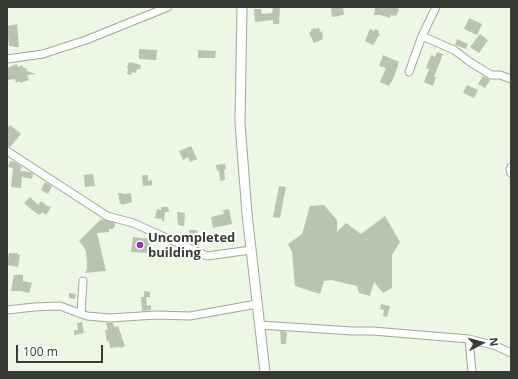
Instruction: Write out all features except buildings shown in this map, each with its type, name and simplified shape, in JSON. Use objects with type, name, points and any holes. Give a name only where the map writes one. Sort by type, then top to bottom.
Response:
[{"type":"main road","points":[[242,7],[240,123],[247,214],[265,372]]},
{"type":"street","points":[[7,59],[50,52],[86,40],[168,7]]},
{"type":"street","points":[[409,72],[422,36],[436,7]]},
{"type":"street","points":[[422,36],[454,50],[491,75],[500,75],[511,79]]},
{"type":"street","points":[[7,151],[107,216],[133,224],[207,256],[251,250]]},
{"type":"street","points":[[511,167],[511,174]]},
{"type":"street","points":[[80,314],[83,281]]},
{"type":"street","points":[[7,310],[34,306],[60,306],[87,316],[110,318],[156,315],[190,316],[257,304]]},
{"type":"street","points":[[260,325],[373,331],[469,339],[496,346],[511,353]]},
{"type":"street","points":[[469,339],[472,372]]},
{"type":"place","name":"Uncompleted building","points":[[140,245]]}]
